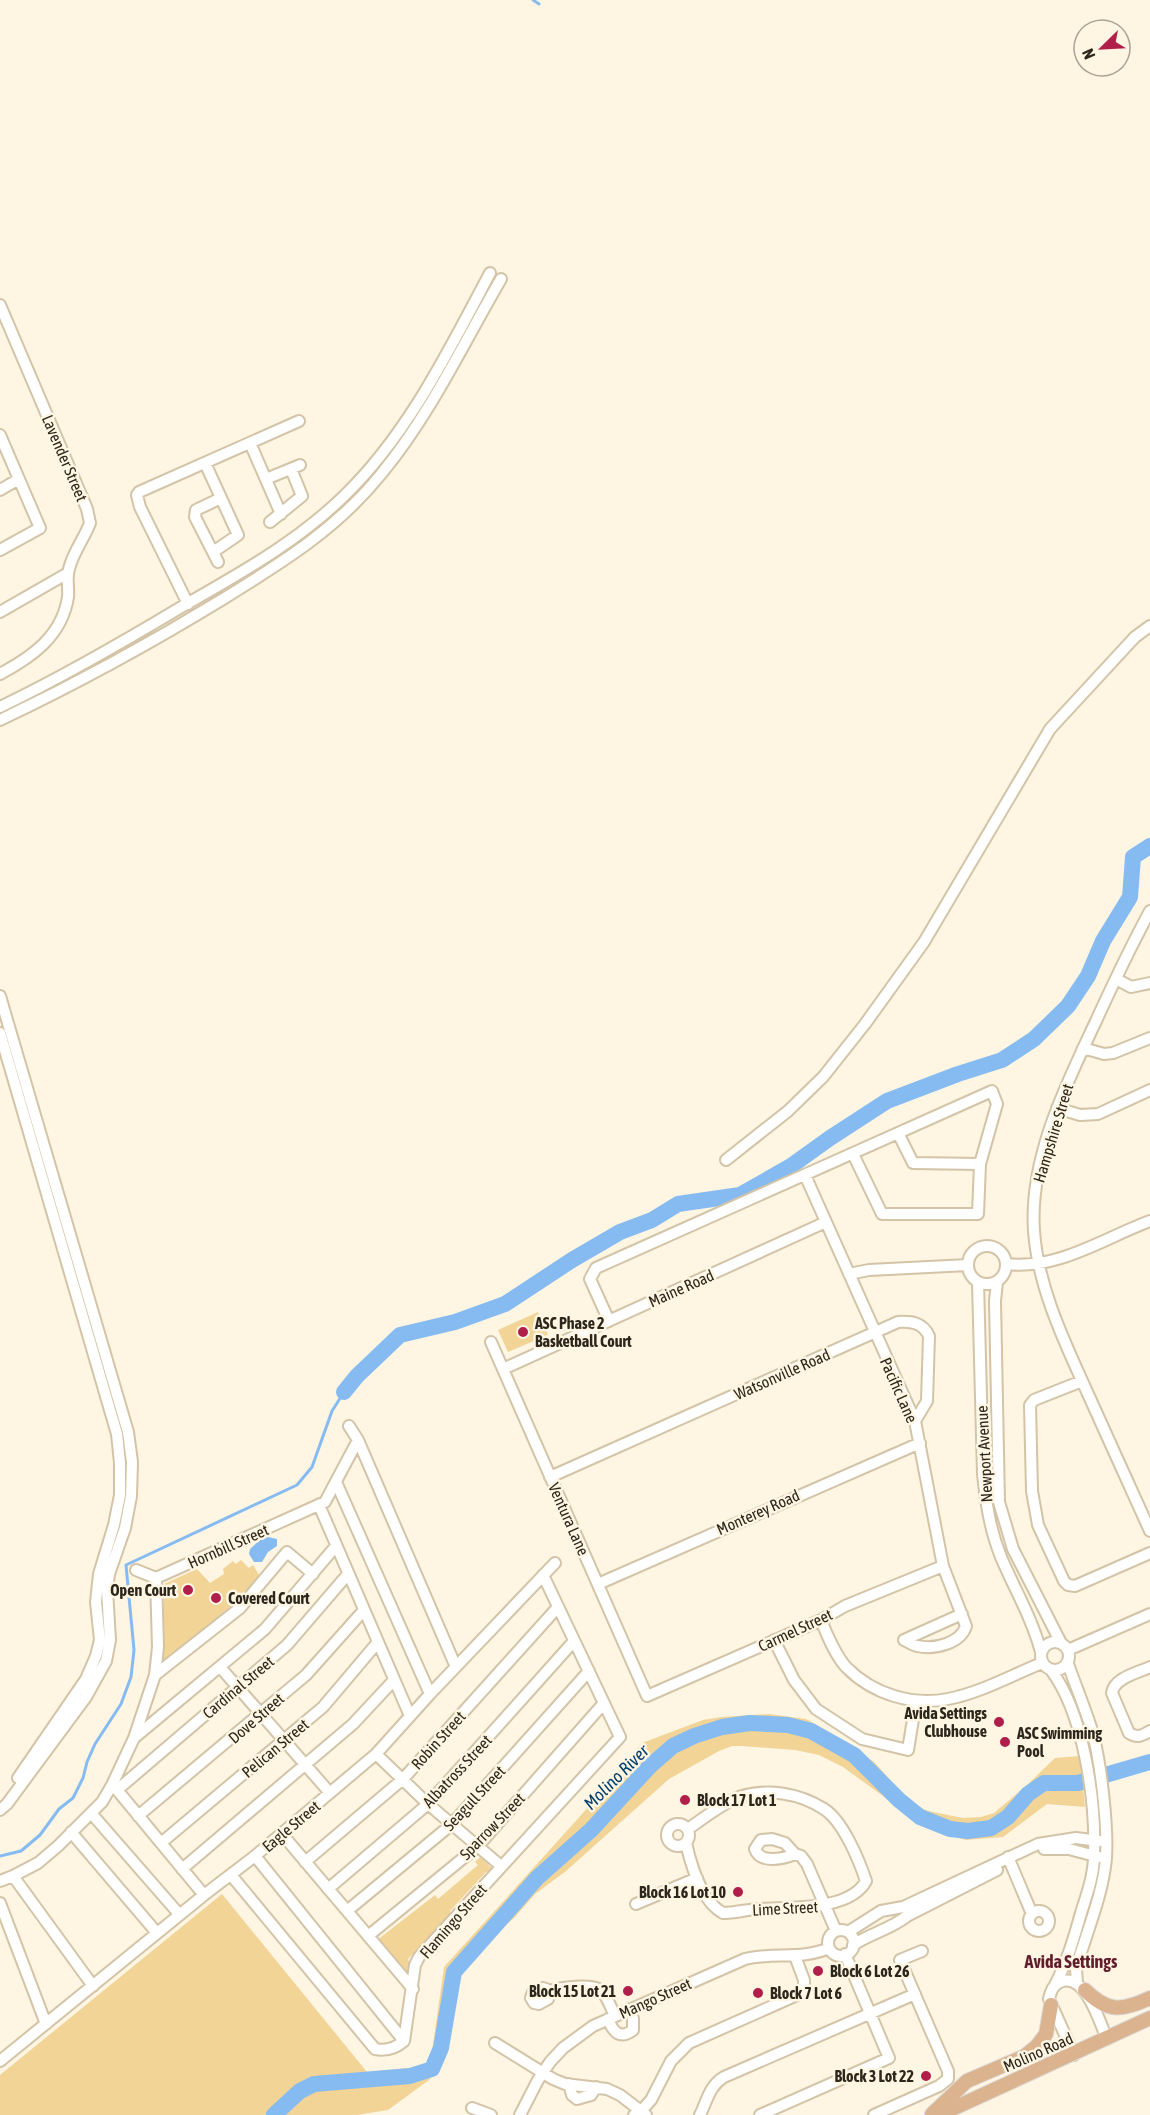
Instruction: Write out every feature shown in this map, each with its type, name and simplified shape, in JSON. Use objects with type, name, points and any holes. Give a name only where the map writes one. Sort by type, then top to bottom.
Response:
[{"type":"main road","points":[[1081,1986],[1102,2004],[1121,2008],[1150,1998]]},
{"type":"main road","points":[[931,2115],[967,2081],[1025,2056],[1037,2046],[1046,2034],[1051,2005]]},
{"type":"main road","name":"Molino Road","points":[[939,2115],[1074,2055],[1150,2018]]},
{"type":"street","points":[[0,707],[59,678],[238,575],[314,523],[344,496],[372,465],[412,414],[455,340],[490,273]]},
{"type":"street","points":[[0,720],[104,668],[195,616],[296,554],[322,534],[383,472],[421,419],[501,279]]},
{"type":"street","name":"Lavender Street","points":[[0,674],[32,655],[53,633],[63,616],[68,597],[68,573],[72,558],[90,523],[90,516],[1,309]]},
{"type":"street","points":[[188,604],[140,507],[138,495],[141,490],[299,421]]},
{"type":"street","points":[[0,435],[40,528],[0,550]]},
{"type":"street","points":[[250,443],[281,514]]},
{"type":"street","points":[[205,463],[238,535],[215,557],[195,514],[200,508],[221,498]]},
{"type":"street","points":[[266,479],[296,467],[302,496],[270,522]]},
{"type":"street","points":[[0,490],[19,479]]},
{"type":"street","points":[[344,496],[354,504]]},
{"type":"street","points":[[0,612],[68,573]]},
{"type":"street","points":[[726,1160],[788,1111],[823,1077],[865,1024],[924,942],[1050,729],[1135,637],[1150,626]]},
{"type":"street","name":"Hampshire Street","points":[[1150,912],[1083,1048],[1057,1108],[1035,1194],[1034,1232],[1048,1299],[1082,1381],[1150,1531]]},
{"type":"street","points":[[1116,979],[1131,987],[1150,983]]},
{"type":"street","points":[[0,996],[128,1432],[132,1462],[131,1496],[125,1528],[112,1566],[107,1590],[110,1640],[106,1661],[86,1697],[7,1804],[0,1810]]},
{"type":"street","points":[[0,1033],[117,1434],[120,1463],[120,1495],[114,1525],[99,1574],[96,1602],[100,1640],[92,1668],[0,1802]]},
{"type":"street","points":[[1083,1048],[1104,1054],[1113,1053],[1150,1038]]},
{"type":"street","points":[[609,1321],[590,1279],[596,1268],[992,1090],[997,1104],[980,1164],[978,1214],[882,1214],[853,1154]]},
{"type":"street","points":[[1057,1108],[1080,1115],[1098,1114],[1150,1090]]},
{"type":"street","points":[[898,1133],[907,1154],[914,1163],[980,1164]]},
{"type":"street","name":"Pacific Lane","points":[[805,1175],[915,1421],[943,1566],[962,1614]]},
{"type":"street","name":"Maine Road","points":[[502,1369],[826,1222]]},
{"type":"street","points":[[1007,1264],[1040,1264],[1148,1222],[1150,1235]]},
{"type":"street","points":[[990,1246],[1002,1252],[1007,1264],[1005,1275],[997,1282],[987,1285],[978,1282],[971,1275],[968,1265],[972,1253],[978,1248],[990,1246]]},
{"type":"street","points":[[849,1274],[869,1270],[968,1265]]},
{"type":"street","name":"Newport Avenue","points":[[978,1282],[983,1474],[986,1502],[1000,1555],[1036,1633],[1041,1652]]},
{"type":"street","name":"Newport Avenue","points":[[997,1282],[995,1301],[999,1502],[1013,1549],[1065,1647]]},
{"type":"street","name":"Watsonville Road","points":[[550,1477],[898,1322],[911,1321],[921,1325],[929,1336],[927,1401],[915,1421]]},
{"type":"street","name":"Ventura Lane","points":[[491,1341],[647,1696]]},
{"type":"street","points":[[1082,1381],[1034,1400],[1030,1405],[1032,1491],[1038,1524],[1064,1581],[1068,1585],[1076,1586],[1150,1553]]},
{"type":"street","points":[[349,1426],[358,1440],[456,1667]]},
{"type":"street","points":[[358,1440],[327,1499],[319,1506],[410,1716]]},
{"type":"street","name":"Monterey Road","points":[[598,1584],[920,1443]]},
{"type":"street","points":[[336,1482],[430,1694]]},
{"type":"street","name":"Hornbill Street","points":[[156,1578],[319,1506]]},
{"type":"street","points":[[134,1738],[265,1629],[336,1546]]},
{"type":"street","points":[[155,1675],[240,1608],[287,1552],[313,1574]]},
{"type":"street","name":"Eagle Street","points":[[0,2061],[179,1914],[282,1834],[376,1754],[555,1563]]},
{"type":"street","name":"Carmel Street","points":[[647,1696],[821,1620],[845,1606],[943,1566]]},
{"type":"street","points":[[0,1881],[38,1863],[115,1787],[155,1675],[158,1647],[156,1578],[136,1570]]},
{"type":"street","name":"Cardinal Street","points":[[115,1787],[238,1688],[287,1645],[348,1574]]},
{"type":"street","points":[[543,1575],[604,1703]]},
{"type":"street","name":"Robin Street","points":[[305,1862],[403,1779],[558,1606]]},
{"type":"street","name":"Dove Street","points":[[138,1816],[261,1714],[311,1669],[364,1610]]},
{"type":"street","points":[[962,1614],[966,1626],[964,1632],[955,1640],[936,1646],[917,1646],[904,1640],[962,1614]]},
{"type":"street","points":[[1092,1754],[1059,1681],[1047,1667],[1041,1652],[1052,1642],[1065,1647],[1150,1614]]},
{"type":"street","points":[[821,1620],[845,1667],[874,1689],[916,1701],[946,1699],[1047,1667],[1060,1670],[1068,1664]]},
{"type":"street","points":[[774,1640],[794,1680],[816,1709],[862,1739],[908,1750],[916,1701]]},
{"type":"street","name":"Albatross Street","points":[[328,1889],[428,1804],[574,1641]]},
{"type":"street","name":"Pelican Street","points":[[161,1843],[323,1707],[378,1642]]},
{"type":"street","points":[[1065,1647],[1068,1664],[1088,1718],[1097,1806],[1106,1842],[1091,1879],[1065,1966],[1051,1992],[1051,2005],[1074,2055]]},
{"type":"street","points":[[220,1667],[330,1793]]},
{"type":"street","points":[[1145,1734],[1134,1736],[1129,1733],[1112,1694],[1113,1687],[1118,1682],[1150,1667]]},
{"type":"street","name":"Seagull Street","points":[[347,1911],[452,1824],[589,1671]]},
{"type":"street","points":[[182,1869],[353,1724],[394,1680]]},
{"type":"street","name":"Flamingo Street","points":[[404,2042],[415,1965],[419,1957],[620,1737],[604,1703]]},
{"type":"street","name":"Sparrow Street","points":[[368,1936],[478,1845],[604,1703]]},
{"type":"street","points":[[376,1754],[428,1804],[501,1866]]},
{"type":"street","points":[[115,1787],[204,1894]]},
{"type":"street","name":"Lime Street","points":[[686,1843],[697,1878],[714,1907],[723,1913],[825,1906],[854,1894],[862,1888],[866,1881],[841,1828],[825,1810],[792,1794],[753,1794],[730,1801],[688,1829]]},
{"type":"street","points":[[1097,1806],[1094,1841],[1100,1857],[1101,1882],[1076,1970],[1081,1986],[1107,2039]]},
{"type":"street","points":[[91,1813],[179,1914]]},
{"type":"street","name":"Lime Street","points":[[679,1823],[688,1829],[690,1835],[686,1843],[679,1846],[672,1844],[668,1839],[667,1831],[672,1825],[679,1823]]},
{"type":"street","points":[[71,1832],[157,1933]]},
{"type":"street","points":[[282,1834],[413,1989]]},
{"type":"street","points":[[1010,1861],[1038,1844],[1076,1838],[1106,1842]]},
{"type":"street","points":[[944,1892],[896,1925],[872,1933],[853,1945],[845,1954],[837,1954],[829,1948],[830,1936],[836,1931],[848,1932],[880,1911],[903,1907],[944,1892],[1010,1861],[1033,1853],[1052,1848],[1069,1849],[1100,1857]]},
{"type":"street","points":[[795,1854],[801,1856],[807,1864],[836,1931]]},
{"type":"street","points":[[231,1875],[375,2049],[389,2049],[404,2042],[255,1856]]},
{"type":"street","points":[[1010,1861],[1032,1914]]},
{"type":"street","points":[[13,1876],[93,1986]]},
{"type":"street","points":[[636,1904],[697,1878]]},
{"type":"street","points":[[0,1903],[45,2024]]},
{"type":"street","points":[[848,1932],[853,1945]]},
{"type":"street","name":"Mango Street","points":[[520,2115],[543,2073],[564,2048],[593,2026],[745,1959],[757,1956],[795,1956],[829,1948]]},
{"type":"street","points":[[874,2115],[939,2086],[948,2079],[948,2071],[900,1960],[922,1951]]},
{"type":"street","points":[[760,2115],[889,2058],[845,1954]]},
{"type":"street","points":[[495,2043],[543,2073],[569,2084],[607,2089],[620,2095],[640,2114],[651,2100],[671,2061],[689,2043],[804,1990],[804,1980],[795,1956]]},
{"type":"street","points":[[1055,1985],[1070,1980],[1081,1986]]},
{"type":"street","points":[[551,1991],[559,1988],[596,1988],[604,1995],[615,2032],[619,2035],[633,2030],[630,2009]]},
{"type":"street","points":[[700,2115],[709,2091],[718,2080],[915,1994]]},
{"type":"street","points":[[472,2108],[491,2115]]},
{"type":"shaded area","name":"ASC Phase 2 Basketball Court","points":[[538,1312],[548,1335],[508,1352],[498,1330]]},
{"type":"shaded area","points":[[241,1560],[249,1568],[253,1565],[261,1578],[234,1600],[235,1603],[163,1668],[164,1584],[197,1569],[210,1583],[224,1574],[223,1569],[233,1561],[236,1564]]},
{"type":"shaded area","points":[[769,1714],[806,1719],[822,1728],[874,1762],[911,1803],[928,1811],[963,1818],[981,1817],[994,1813],[1055,1758],[1080,1756],[1085,1807],[1047,1804],[1003,1837],[966,1840],[927,1828],[843,1767],[819,1755],[795,1750],[732,1746],[669,1779],[566,1871],[535,1894],[515,1917],[488,1940],[455,1982],[444,2051],[438,2068],[429,2080],[388,2110],[357,2115],[0,2115],[0,2075],[222,1894],[367,2072],[430,2066],[444,1967],[583,1813],[642,1743],[703,1720]]},
{"type":"shaded area","points":[[480,1857],[496,1872],[493,1876],[486,1872],[450,1911],[454,1917],[436,1938],[432,1933],[408,1959],[412,1971],[406,1983],[372,1944],[435,1895],[438,1899],[478,1865],[475,1862]]},
{"type":"water","points":[[268,1537],[277,1539],[277,1546],[268,1552],[262,1562],[254,1562],[249,1554],[250,1549],[261,1539]]},
{"type":"waterway","points":[[533,0],[539,4]]},
{"type":"waterway","points":[[344,1392],[357,1376],[400,1335],[455,1322],[505,1304],[620,1232],[652,1220],[678,1204],[740,1195],[791,1166],[887,1101],[1002,1060],[1034,1039],[1068,1006],[1088,976],[1103,941],[1130,897],[1133,857],[1150,846]]},
{"type":"waterway","points":[[0,1856],[21,1851],[40,1835],[59,1809],[73,1798],[95,1744],[121,1704],[131,1677],[134,1650],[126,1565],[297,1485],[312,1467],[332,1411],[344,1392]]},
{"type":"waterway","name":"Molino River","points":[[274,2115],[300,2091],[314,2084],[410,2076],[432,2069],[441,2048],[454,1972],[537,1878],[591,1830],[650,1766],[673,1746],[694,1736],[722,1727],[750,1723],[788,1725],[811,1731],[854,1755],[899,1800],[920,1817],[950,1829],[968,1831],[991,1828],[1008,1817],[1028,1794],[1044,1783],[1078,1783],[1150,1762]]},
{"type":"place","name":"ASC Phase 2 Basketball Court","points":[[523,1332]]},
{"type":"place","name":"Open Court","points":[[188,1590]]},
{"type":"place","name":"Covered Court","points":[[216,1598]]},
{"type":"place","name":"Avida Settings Clubhouse","points":[[999,1722]]},
{"type":"place","name":"ASC Swimming Pool","points":[[1005,1742]]},
{"type":"place","name":"Block 17 Lot 1","points":[[685,1800]]},
{"type":"place","name":"Block 16 Lot 10","points":[[738,1892]]},
{"type":"place","name":"Block 6 Lot 26","points":[[818,1971]]},
{"type":"place","name":"Block 15 Lot 21","points":[[628,1991]]},
{"type":"place","name":"Block 7 Lot 6","points":[[758,1993]]},
{"type":"place","name":"Block 3 Lot 22","points":[[926,2076]]},
{"type":"district","name":"Avida Settings","points":[[1071,1961]]}]
